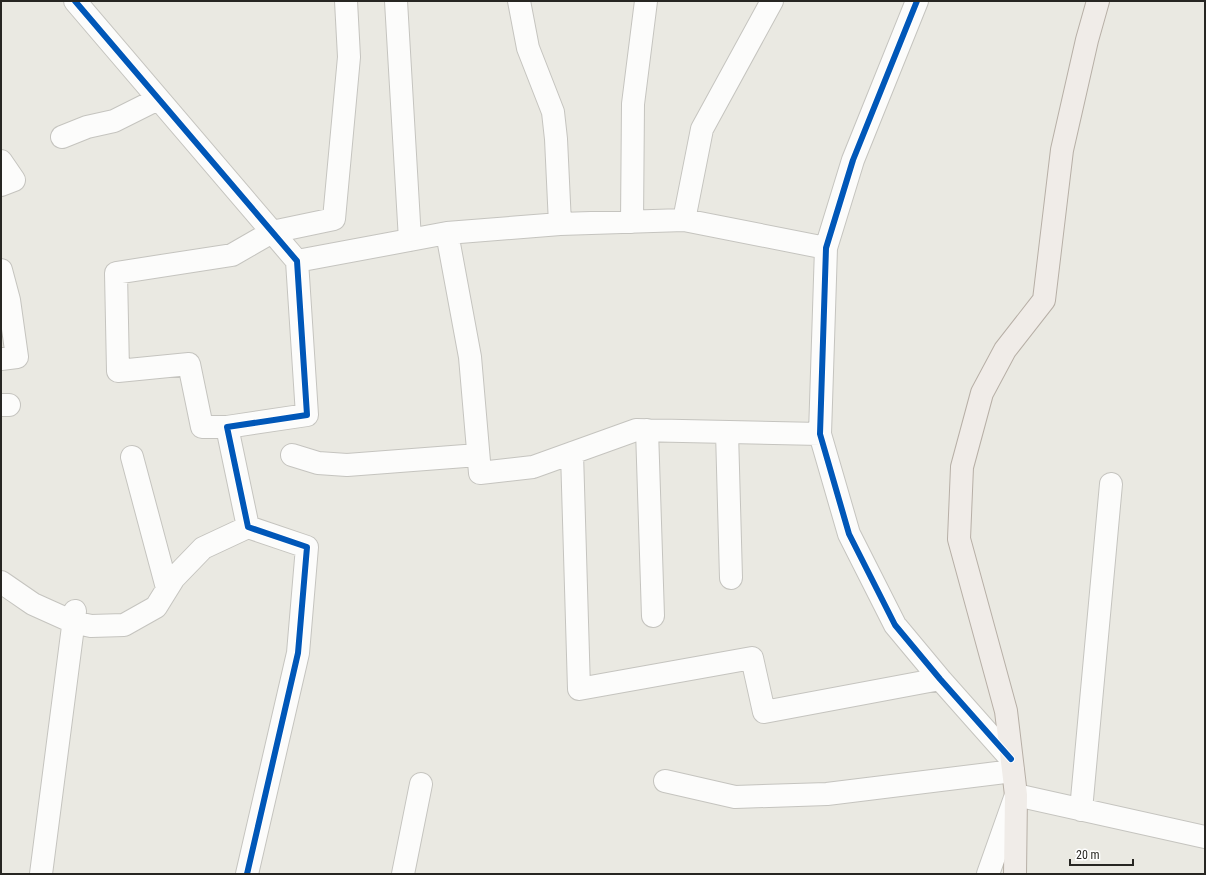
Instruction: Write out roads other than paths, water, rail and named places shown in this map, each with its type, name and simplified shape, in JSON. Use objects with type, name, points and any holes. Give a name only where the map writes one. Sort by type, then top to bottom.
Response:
[{"type":"main road","points":[[1015,874],[1016,795],[1006,711],[960,539],[962,467],[982,393],[1005,350],[1044,300],[1062,150],[1087,40],[1098,1]]},
{"type":"street","points":[[78,2],[158,99],[272,232],[297,261],[307,415],[227,427],[202,427],[189,364],[118,371],[116,274],[232,255],[272,232],[334,219],[349,58],[346,1]]},
{"type":"street","points":[[396,1],[410,240]]},
{"type":"street","points":[[519,1],[528,48],[553,112],[556,139],[560,224]]},
{"type":"street","points":[[632,222],[633,104],[646,1]]},
{"type":"street","points":[[684,220],[702,130],[772,1]]},
{"type":"street","points":[[917,1],[853,160],[826,248],[820,434],[850,534],[895,625],[1012,765]]},
{"type":"street","points":[[62,137],[87,127],[114,121],[158,99]]},
{"type":"street","points":[[1,161],[14,180],[1,185]]},
{"type":"street","points":[[297,261],[447,233],[560,224],[684,220],[826,248]]},
{"type":"street","points":[[447,233],[470,357],[480,473],[533,467],[636,430],[820,434]]},
{"type":"street","points":[[1,270],[9,300],[17,357],[1,359]]},
{"type":"street","points":[[227,427],[248,527]]},
{"type":"street","points":[[646,430],[653,616]]},
{"type":"street","points":[[727,432],[731,578]]},
{"type":"street","points":[[572,453],[578,689],[752,658],[764,712],[940,679]]},
{"type":"street","points":[[292,455],[318,463],[347,465],[478,455]]},
{"type":"street","points":[[132,457],[167,588]]},
{"type":"street","points":[[1081,810],[1111,484]]},
{"type":"street","points":[[1,582],[33,604],[74,616],[91,626],[124,625],[156,607],[174,578],[203,548],[248,527],[307,547],[298,653],[247,874]]},
{"type":"street","points":[[41,874],[74,616]]},
{"type":"street","points":[[665,781],[735,797],[827,794],[1012,765]]},
{"type":"street","points":[[402,874],[421,784]]},
{"type":"street","points":[[988,874],[1016,795],[1205,838]]}]
